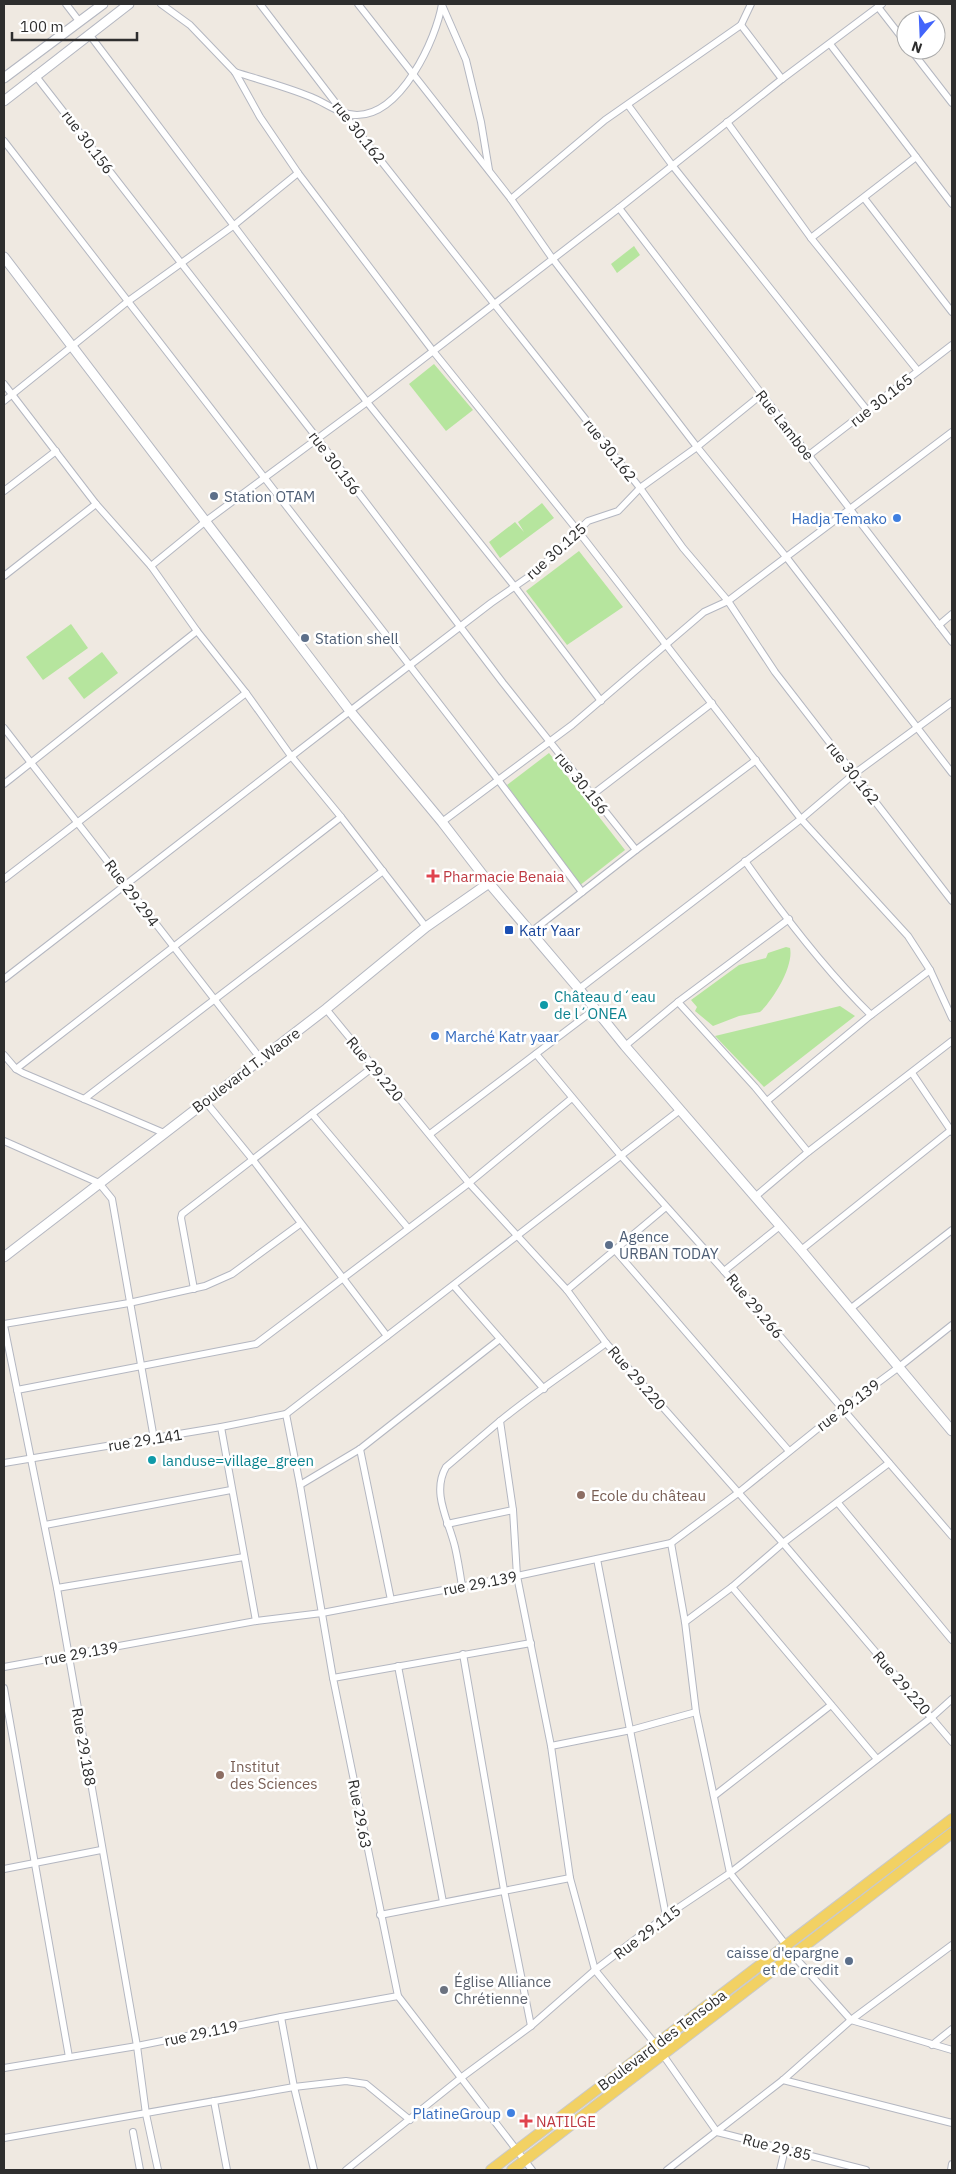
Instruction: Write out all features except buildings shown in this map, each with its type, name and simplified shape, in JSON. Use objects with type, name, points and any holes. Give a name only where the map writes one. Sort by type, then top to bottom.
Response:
[{"type":"main road","name":"Boulevard des Tensoba","points":[[491,2170],[952,1818]]},
{"type":"main road","name":"Boulevard des Tensoba","points":[[512,2170],[952,1833]]},
{"type":"street","points":[[66,4],[79,21]]},
{"type":"street","points":[[4,78],[103,4]]},
{"type":"street","points":[[4,101],[35,75],[129,4]]},
{"type":"street","points":[[162,4],[190,25],[235,72],[266,127],[298,173],[433,351],[578,531],[801,819],[908,936],[930,970],[952,1018]]},
{"type":"street","name":"rue 30.162","points":[[260,4],[343,113],[640,488],[683,548],[728,601],[775,672],[952,901]]},
{"type":"street","points":[[358,4],[511,199],[552,258],[697,447],[787,558],[952,773]]},
{"type":"street","points":[[235,72],[311,97],[343,113],[366,113],[380,107],[397,95],[412,74],[433,35],[442,4]]},
{"type":"street","points":[[442,4],[466,60],[481,122],[489,172]]},
{"type":"street","points":[[511,199],[605,120],[741,25],[750,4]]},
{"type":"street","points":[[151,566],[206,521],[367,402],[880,5],[896,28]]},
{"type":"street","points":[[741,25],[782,79]]},
{"type":"street","points":[[89,34],[367,402],[514,587],[601,701]]},
{"type":"street","points":[[830,44],[952,204]]},
{"type":"street","points":[[919,60],[952,103]]},
{"type":"street","name":"rue 30.156","points":[[35,75],[317,438],[549,742],[636,850]]},
{"type":"street","points":[[628,105],[672,165],[867,410]]},
{"type":"street","points":[[727,122],[811,238],[918,371]]},
{"type":"street","points":[[4,141],[582,892]]},
{"type":"street","points":[[811,238],[916,157]]},
{"type":"street","points":[[4,401],[127,302],[233,226],[298,173]]},
{"type":"street","points":[[864,198],[952,312]]},
{"type":"street","name":"Rue Lamboe","points":[[619,208],[952,642]]},
{"type":"street","points":[[4,257],[350,710],[442,822],[489,883],[625,1046],[756,1196],[951,1427]]},
{"type":"street","name":"rue 30.165","points":[[809,455],[952,345]]},
{"type":"street","points":[[4,384],[96,504],[151,566],[196,631],[246,693],[291,756],[426,927]]},
{"type":"street","name":"rue 30.125","points":[[4,979],[350,710],[545,564],[588,522],[618,511],[625,506],[640,488],[697,447],[761,395]]},
{"type":"street","points":[[442,822],[601,701],[704,612],[728,601],[952,432]]},
{"type":"street","points":[[4,490],[56,451]]},
{"type":"street","points":[[4,576],[96,504]]},
{"type":"street","points":[[939,625],[952,614]]},
{"type":"street","points":[[4,784],[196,631]]},
{"type":"street","points":[[4,879],[77,821],[246,693]]},
{"type":"street","points":[[579,989],[801,819],[854,774],[952,702]]},
{"type":"street","points":[[592,795],[712,703]]},
{"type":"street","name":"Rue 29.294","points":[[4,728],[260,1058]]},
{"type":"street","points":[[531,932],[756,760]]},
{"type":"street","points":[[16,1068],[341,817]]},
{"type":"street","points":[[745,861],[853,998],[871,1015]]},
{"type":"street","points":[[84,1099],[383,871]]},
{"type":"street","name":"Boulevard T. Waore","points":[[4,1257],[326,1009],[426,927],[489,883]]},
{"type":"street","points":[[625,1046],[678,1002],[789,919]]},
{"type":"street","points":[[767,1101],[871,1015],[930,970]]},
{"type":"street","points":[[678,1002],[767,1101],[808,1152]]},
{"type":"street","name":"Rue 29.220","points":[[326,1009],[469,1183],[567,1290],[606,1343],[783,1543],[952,1742]]},
{"type":"street","points":[[430,1134],[595,1009]]},
{"type":"street","points":[[756,1196],[808,1152],[952,1042]]},
{"type":"street","name":"Rue 29.266","points":[[536,1054],[622,1157],[724,1270],[952,1536]]},
{"type":"street","points":[[4,1055],[16,1068],[164,1133]]},
{"type":"street","points":[[194,1289],[181,1216],[373,1067]]},
{"type":"street","points":[[801,1250],[952,1131],[912,1073]]},
{"type":"street","points":[[17,1390],[256,1344],[469,1183],[572,1098]]},
{"type":"street","points":[[205,1101],[253,1160],[300,1224],[388,1336]]},
{"type":"street","points":[[286,1414],[622,1157],[680,1110]]},
{"type":"street","points":[[312,1114],[408,1228]]},
{"type":"street","points":[[4,1141],[99,1183],[112,1199],[154,1439]]},
{"type":"street","points":[[567,1290],[666,1206]]},
{"type":"street","points":[[4,1325],[129,1303],[194,1289],[219,1281],[232,1274],[300,1224]]},
{"type":"street","points":[[724,1270],[780,1226]]},
{"type":"street","points":[[850,1308],[952,1230]]},
{"type":"street","points":[[614,1249],[790,1451]]},
{"type":"street","points":[[454,1286],[544,1389]]},
{"type":"street","name":"Rue 29.188","points":[[4,1325],[57,1588],[101,1850],[137,2046],[146,2114],[158,2170]]},
{"type":"street","name":"rue 29.139","points":[[4,1667],[256,1621],[322,1613],[517,1576],[672,1543],[952,1325]]},
{"type":"street","points":[[300,1485],[360,1449],[500,1339]]},
{"type":"street","points":[[462,1586],[455,1545],[440,1497],[442,1473],[446,1467],[530,1397],[544,1389],[606,1343]]},
{"type":"street","name":"rue 29.141","points":[[4,1463],[221,1428],[286,1414]]},
{"type":"street","name":"Rue 29.63","points":[[286,1414],[333,1678],[398,1996],[532,2170]]},
{"type":"street","points":[[500,1421],[513,1510],[517,1576],[552,1746],[570,1878],[595,1970],[656,2045]]},
{"type":"street","points":[[221,1428],[256,1621]]},
{"type":"street","points":[[360,1449],[391,1600]]},
{"type":"street","points":[[685,1622],[732,1587],[783,1543],[838,1504],[889,1463]]},
{"type":"street","points":[[45,1525],[231,1490]]},
{"type":"street","points":[[838,1504],[952,1640]]},
{"type":"street","points":[[447,1524],[513,1510]]},
{"type":"street","points":[[672,1543],[685,1622],[696,1712],[730,1873],[786,1945]]},
{"type":"street","points":[[57,1588],[244,1556]]},
{"type":"street","points":[[597,1559],[666,1916]]},
{"type":"street","points":[[732,1587],[878,1759]]},
{"type":"street","points":[[333,1678],[531,1643]]},
{"type":"street","points":[[463,1654],[530,2026]]},
{"type":"street","points":[[398,1666],[443,1902]]},
{"type":"street","points":[[4,1688],[69,2057]]},
{"type":"street","name":"Rue 29.115","points":[[346,2170],[462,2077],[530,2026],[595,1970],[666,1916],[730,1873],[932,1717],[952,1699]]},
{"type":"street","points":[[714,1796],[831,1705]]},
{"type":"street","points":[[552,1746],[631,1730],[696,1712]]},
{"type":"street","points":[[4,1869],[101,1850]]},
{"type":"street","points":[[380,1915],[570,1878]]},
{"type":"street","points":[[667,2170],[783,2080],[852,2020],[952,1945]]},
{"type":"street","points":[[793,1955],[852,2020],[952,2050]]},
{"type":"street","name":"rue 29.119","points":[[4,2068],[137,2046],[282,2016],[398,1996]]},
{"type":"street","points":[[282,2016],[294,2087],[314,2170]]},
{"type":"street","points":[[932,2044],[952,2029]]},
{"type":"street","points":[[663,2055],[717,2132]]},
{"type":"street","points":[[783,2080],[952,2123]]},
{"type":"street","points":[[4,2138],[294,2087],[346,2081],[366,2084],[410,2120]]},
{"type":"street","points":[[214,2101],[227,2170]]},
{"type":"street","points":[[133,2132],[140,2170]]},
{"type":"street","name":"Rue 29.85","points":[[717,2132],[866,2170]]},
{"type":"street","points":[[780,2170],[785,2149]]},
{"type":"street","points":[[951,2170],[952,2164]]},
{"type":"green space","points":[[634,246],[640,255],[617,273],[611,264]]},
{"type":"green space","points":[[434,364],[473,410],[446,431],[409,384]]},
{"type":"green space","points":[[542,503],[554,518],[500,558],[489,542],[515,522],[524,532],[518,522]]},
{"type":"green space","points":[[579,551],[623,607],[567,645],[526,591]]},
{"type":"green space","points":[[71,624],[88,648],[43,680],[26,657]]},
{"type":"green space","points":[[102,652],[118,673],[84,699],[68,678]]},
{"type":"green space","points":[[549,753],[625,850],[579,886],[507,785]]},
{"type":"green space","points":[[786,947],[790,948],[790,955],[786,973],[771,999],[760,1012],[739,1016],[713,1026],[695,1011],[697,1007],[691,1000],[739,965],[766,958],[768,953]]},
{"type":"green space","points":[[840,1006],[855,1016],[764,1087],[715,1036]]},
{"type":"place","name":"Station OTAM","points":[[214,496]]},
{"type":"place","name":"Hadja Temako","points":[[897,518]]},
{"type":"place","name":"Station shell","points":[[305,638]]},
{"type":"place","name":"Pharmacie Benaia","points":[[433,876]]},
{"type":"place","name":"Katr Yaar","points":[[509,930]]},
{"type":"place","name":"Château d´eau de l´ONEA","points":[[544,1005]]},
{"type":"place","name":"Marché Katr yaar","points":[[435,1036]]},
{"type":"place","name":"Agence URBAN TODAY","points":[[609,1245]]},
{"type":"place","name":"landuse=village_green","points":[[152,1460]]},
{"type":"place","name":"Ecole du château","points":[[581,1495]]},
{"type":"place","name":"Institut des Sciences","points":[[220,1775]]},
{"type":"place","name":"caisse d'epargne et de credit","points":[[849,1961]]},
{"type":"place","name":"Église Alliance Chrétienne","points":[[444,1990]]},
{"type":"place","name":"PlatineGroup","points":[[511,2113]]},
{"type":"place","name":"NATILGE","points":[[526,2121]]}]
